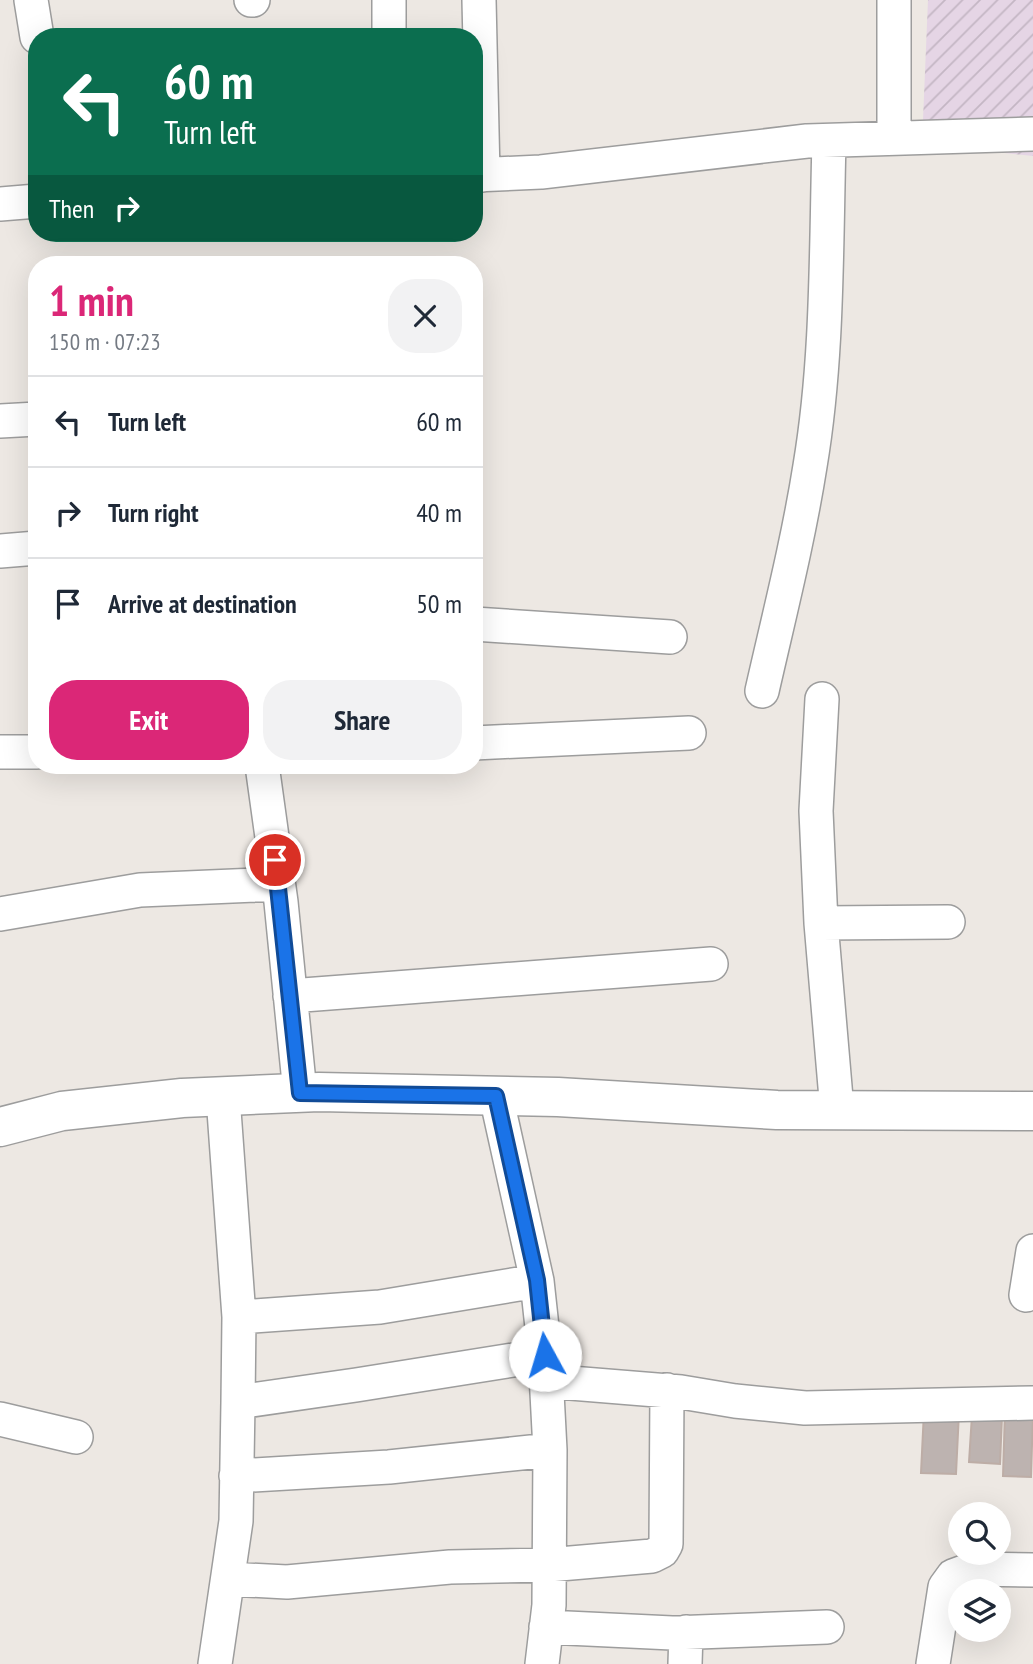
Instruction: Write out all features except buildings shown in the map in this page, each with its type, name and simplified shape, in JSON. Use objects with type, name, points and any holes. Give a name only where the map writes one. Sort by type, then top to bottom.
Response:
[{"type":"street","points":[[31,0],[36,28]]},
{"type":"street","points":[[389,0],[389,28]]},
{"type":"street","points":[[479,0],[479,28]]},
{"type":"street","points":[[894,0],[894,138]]},
{"type":"street","points":[[483,175],[541,172],[807,141],[1033,134]]},
{"type":"street","points":[[762,691],[811,465],[824,332],[829,141]]},
{"type":"street","points":[[0,204],[28,202]]},
{"type":"street","points":[[0,421],[28,419]]},
{"type":"street","points":[[0,551],[28,549]]},
{"type":"street","points":[[483,625],[670,637]]},
{"type":"street","points":[[822,699],[816,811],[821,923],[837,1110]]},
{"type":"street","points":[[483,743],[689,733]]},
{"type":"street","points":[[0,752],[28,752]]},
{"type":"street","points":[[262,774],[278,884],[300,1093]]},
{"type":"street","points":[[0,914],[140,890],[278,884]]},
{"type":"street","points":[[821,923],[948,922]]},
{"type":"street","points":[[290,996],[711,964]]},
{"type":"street","points":[[0,1127],[62,1111],[182,1098],[300,1093],[496,1096],[837,1110],[1033,1111]]},
{"type":"street","points":[[496,1096],[537,1280],[546,1368],[550,1450],[549,1605],[542,1664]]},
{"type":"street","points":[[215,1664],[236,1521],[238,1402],[239,1317],[223,1097]]},
{"type":"street","points":[[1026,1295],[1033,1251]]},
{"type":"street","points":[[239,1317],[380,1307],[537,1280]]},
{"type":"street","points":[[238,1402],[356,1385],[546,1368],[770,1406],[805,1408],[1033,1403]]},
{"type":"street","points":[[228,1579],[287,1582],[450,1567],[548,1565],[652,1556],[662,1551],[666,1544],[668,1523],[667,1390]]},
{"type":"street","points":[[1,1428],[76,1437]]},
{"type":"street","points":[[236,1476],[389,1467],[550,1450]]},
{"type":"street","points":[[933,1664],[945,1587],[953,1576],[972,1569],[1033,1570]]},
{"type":"street","points":[[546,1627],[686,1648],[827,1627]]},
{"type":"shaded area","points":[[928,0],[1033,0],[1033,156],[922,144]]},
{"type":"route","points":[[275,860],[300,1093],[496,1096],[537,1280],[545,1355]]}]
